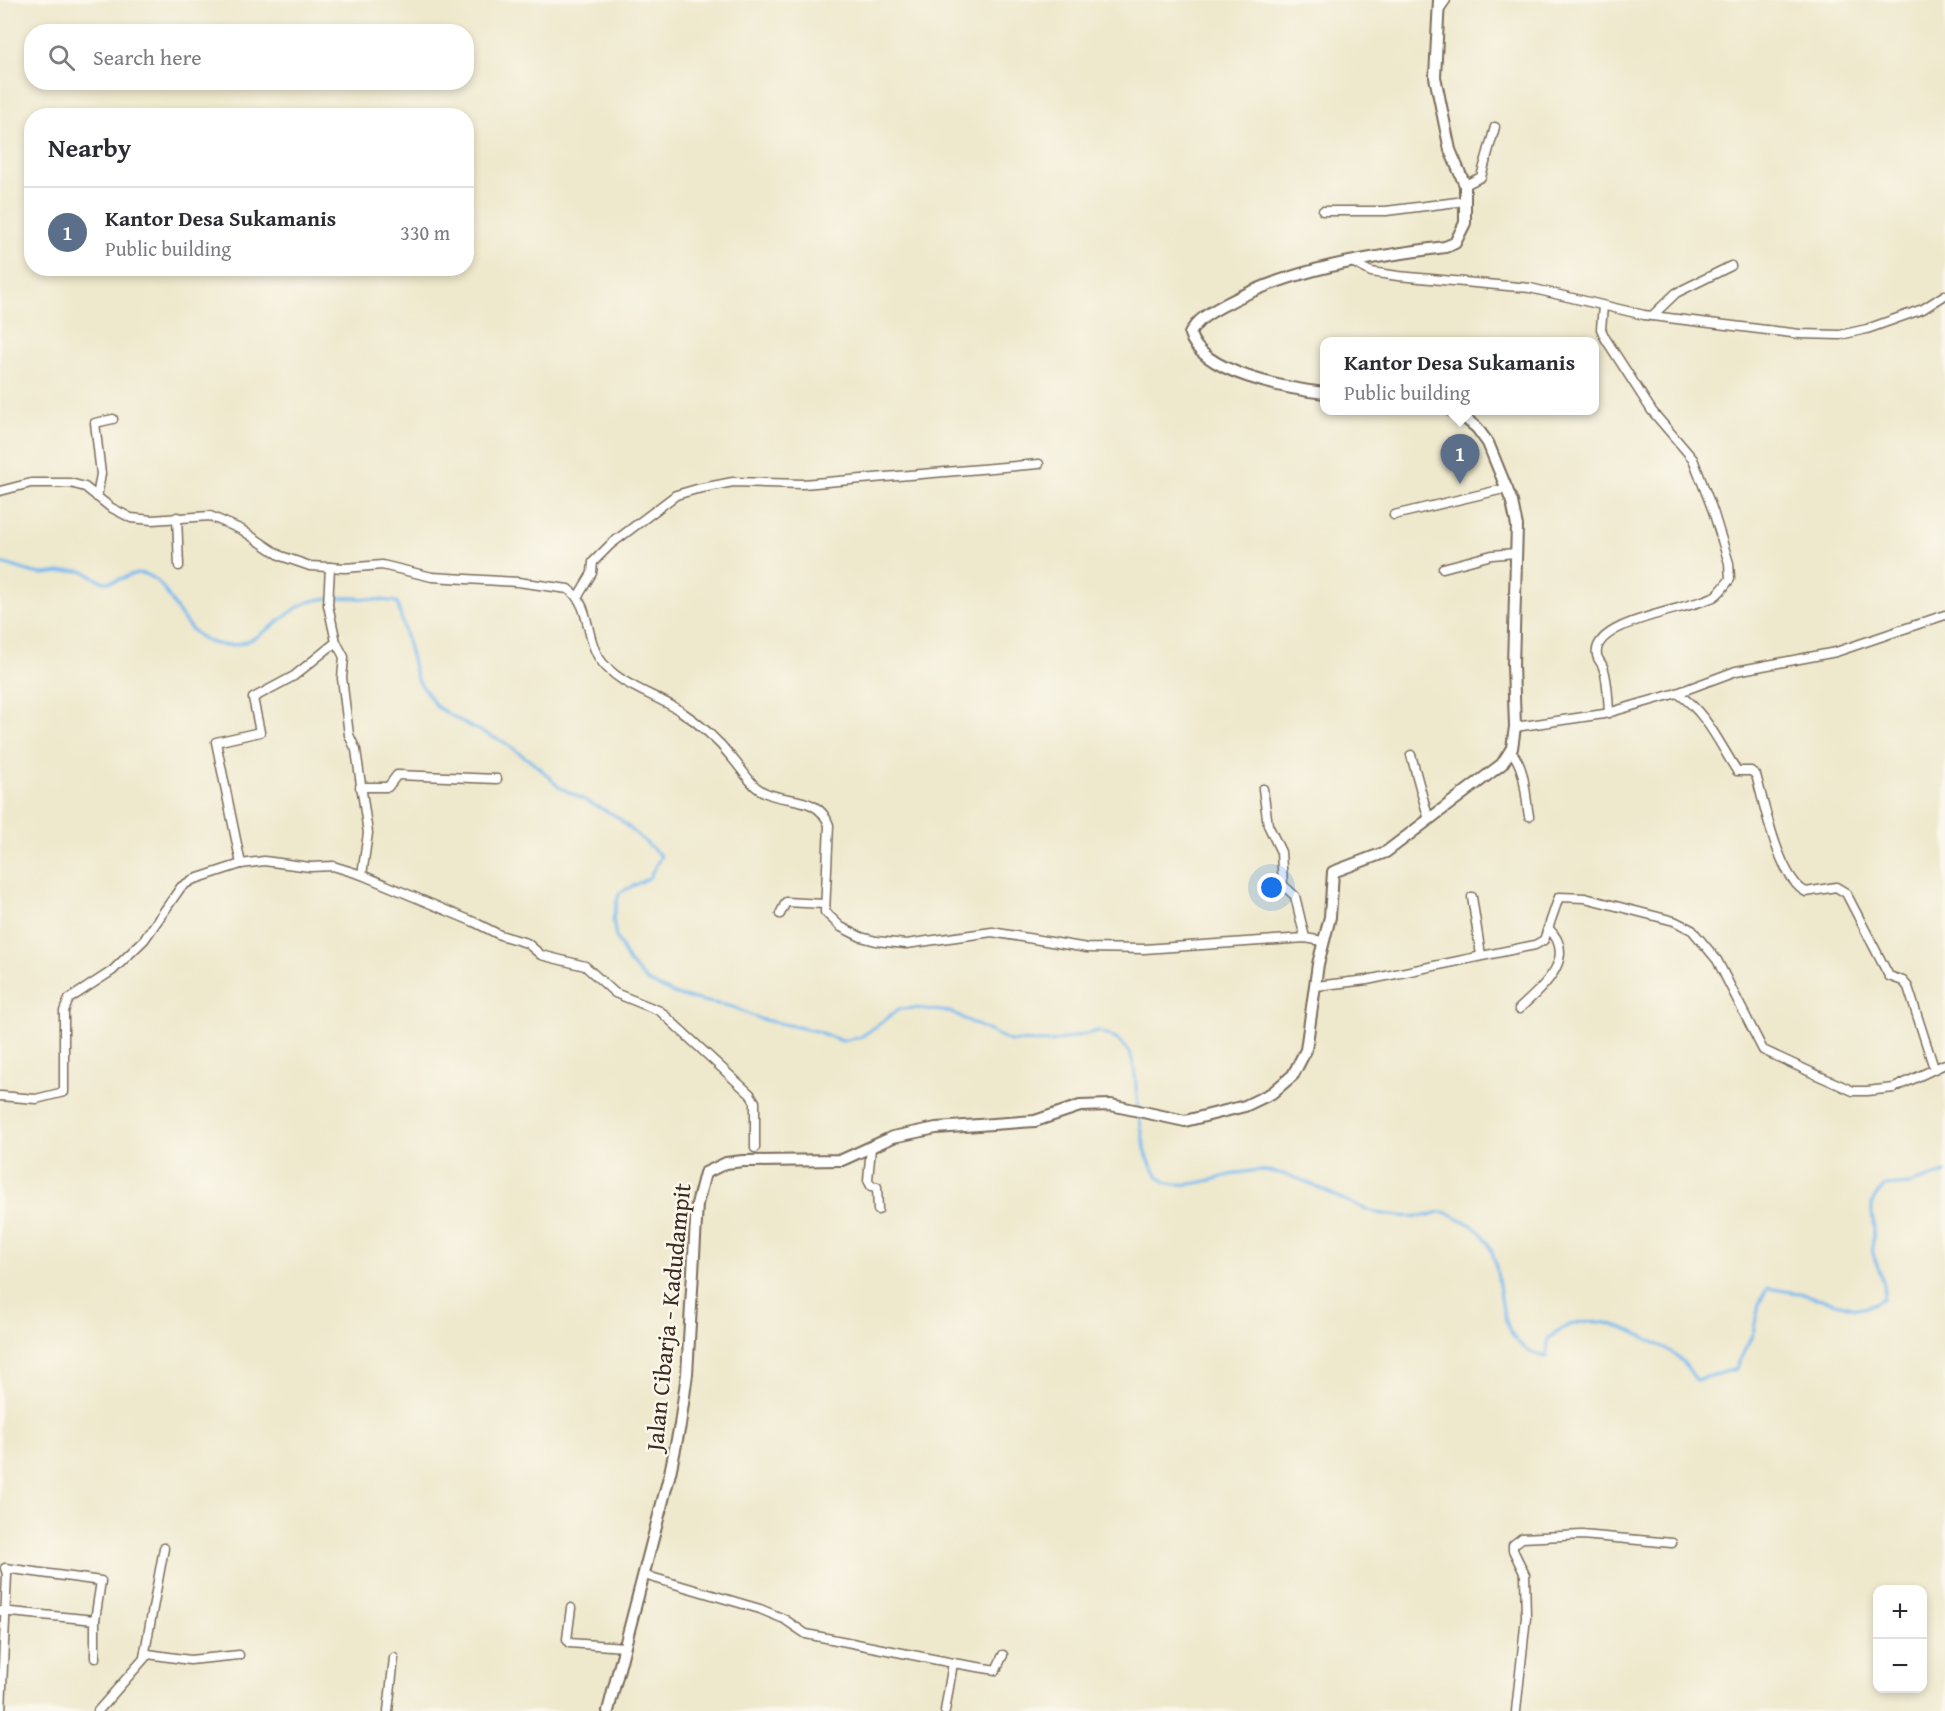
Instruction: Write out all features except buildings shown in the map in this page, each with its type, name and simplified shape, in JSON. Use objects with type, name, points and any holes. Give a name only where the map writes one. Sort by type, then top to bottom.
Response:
[{"type":"street","points":[[1320,392],[1272,385],[1247,376],[1201,352],[1193,344],[1190,334],[1201,319],[1261,286],[1322,268],[1455,243],[1466,223],[1465,185],[1450,150],[1435,76],[1439,5],[1446,0]]},
{"type":"street","points":[[1465,185],[1481,177],[1495,127]]},
{"type":"street","points":[[1323,211],[1386,211],[1465,201]]},
{"type":"street","points":[[1352,262],[1371,272],[1442,281],[1530,288],[1603,306],[1652,315],[1800,334],[1840,336],[1898,320],[1945,295]]},
{"type":"street","points":[[1652,315],[1676,294],[1731,266]]},
{"type":"street","points":[[1603,306],[1601,329],[1605,338],[1652,411],[1693,459],[1713,511],[1729,563],[1730,579],[1717,596],[1614,630],[1598,644],[1597,655],[1604,667],[1609,713]]},
{"type":"street","points":[[1461,415],[1477,428],[1497,460],[1508,488],[1517,526],[1512,665],[1515,727],[1510,752],[1518,763],[1529,816]]},
{"type":"street","points":[[97,497],[101,474],[95,423],[113,419]]},
{"type":"street","points":[[577,598],[592,573],[593,562],[611,544],[676,495],[733,482],[803,484],[1039,464]]},
{"type":"street","points":[[0,491],[18,485],[48,482],[79,485],[116,511],[131,518],[152,520],[210,516],[231,524],[290,560],[330,567],[382,565],[432,576],[568,589],[577,598],[598,658],[612,672],[679,710],[701,726],[759,789],[808,803],[825,815],[829,825],[824,904],[828,917],[841,927],[876,941],[906,944],[992,932],[1087,948],[1144,949],[1305,938],[1323,941]]},
{"type":"street","points":[[1394,515],[1508,488]]},
{"type":"street","points":[[177,517],[179,566]]},
{"type":"street","points":[[1443,568],[1492,555],[1515,553]]},
{"type":"street","points":[[330,567],[328,605],[336,642],[344,657],[342,678],[346,692],[349,735],[356,750],[368,833],[362,876]]},
{"type":"street","points":[[1515,727],[1609,713],[1677,693],[1744,669],[1836,652],[1945,615]]},
{"type":"street","points":[[241,864],[216,742],[260,732],[253,698],[294,676],[336,642]]},
{"type":"street","points":[[1677,693],[1700,713],[1719,738],[1737,771],[1755,773],[1781,857],[1797,886],[1806,892],[1836,887],[1846,893],[1886,972],[1891,979],[1903,981],[1908,987],[1934,1068]]},
{"type":"street","name":"Jalan Cibarja - Kadudampit","points":[[608,1711],[680,1425],[687,1374],[697,1204],[705,1173],[726,1163],[743,1161],[842,1160],[893,1137],[936,1128],[1035,1121],[1080,1106],[1111,1105],[1185,1121],[1245,1106],[1282,1086],[1301,1061],[1306,1050],[1323,941],[1330,917],[1333,872],[1386,852],[1502,764],[1510,752]]},
{"type":"street","points":[[1411,755],[1429,820]]},
{"type":"street","points":[[360,787],[388,787],[397,775],[497,779]]},
{"type":"street","points":[[1263,789],[1271,835],[1281,852],[1284,885],[1295,896],[1305,938]]},
{"type":"street","points":[[0,1096],[36,1100],[64,1092],[64,1011],[69,999],[112,971],[144,940],[181,887],[192,880],[241,864],[264,861],[310,867],[333,866],[474,922],[500,935],[527,943],[541,955],[585,966],[615,993],[660,1011],[750,1094],[755,1102],[755,1148]]},
{"type":"street","points":[[1316,986],[1367,980],[1535,945],[1544,940],[1556,903],[1564,896],[1586,898],[1674,921],[1692,930],[1717,960],[1763,1050],[1853,1091],[1894,1088],[1945,1064]]},
{"type":"street","points":[[1472,897],[1481,955]]},
{"type":"street","points":[[780,914],[786,902],[824,904]]},
{"type":"street","points":[[1519,1009],[1548,983],[1557,964],[1559,945],[1548,928]]},
{"type":"street","points":[[871,1148],[868,1180],[871,1185],[877,1187],[878,1210]]},
{"type":"street","points":[[1516,1711],[1526,1617],[1526,1575],[1513,1550],[1515,1543],[1522,1538],[1582,1535],[1672,1543]]},
{"type":"street","points":[[144,1657],[164,1548]]},
{"type":"street","points":[[1,1711],[2,1611],[7,1574],[2,1568]]},
{"type":"street","points":[[2,1568],[101,1581],[94,1620],[95,1658]]},
{"type":"street","points":[[644,1575],[767,1612],[806,1634],[996,1670],[1003,1655]]},
{"type":"street","points":[[571,1608],[567,1639],[569,1643],[624,1647]]},
{"type":"street","points":[[2,1611],[94,1620]]},
{"type":"street","points":[[98,1711],[144,1657],[150,1654],[190,1660],[239,1655]]},
{"type":"street","points":[[388,1711],[394,1658]]},
{"type":"street","points":[[945,1711],[954,1663]]},
{"type":"waterway","points":[[0,563],[39,574],[80,571],[105,582],[138,573],[148,575],[157,581],[196,634],[222,645],[234,645],[255,638],[302,605],[312,601],[349,598],[397,602],[417,679],[437,707],[469,726],[504,742],[540,768],[559,787],[616,816],[661,856],[649,878],[619,893],[613,919],[616,937],[629,962],[647,981],[679,996],[733,1007],[760,1019],[816,1031],[842,1041],[861,1037],[899,1009],[915,1008],[950,1012],[1010,1041],[1051,1042],[1098,1031],[1122,1043],[1128,1051],[1134,1071],[1138,1107]]},
{"type":"waterway","points":[[1139,1114],[1143,1142],[1149,1160],[1158,1176],[1165,1182],[1190,1184],[1242,1172],[1268,1171],[1296,1178],[1364,1209],[1378,1213],[1395,1216],[1448,1213],[1471,1225],[1485,1238],[1493,1256],[1505,1317],[1512,1335],[1526,1349],[1547,1357],[1548,1339],[1560,1329],[1574,1324],[1601,1322],[1629,1330],[1668,1349],[1682,1360],[1696,1380],[1736,1369],[1753,1333],[1759,1304],[1767,1288],[1798,1293],[1855,1308],[1864,1308],[1883,1299],[1883,1281],[1872,1250],[1873,1201],[1885,1186],[1909,1184],[1945,1173]]},
{"type":"place","name":"Kantor Desa Sukamanis","points":[[1460,484]]}]
